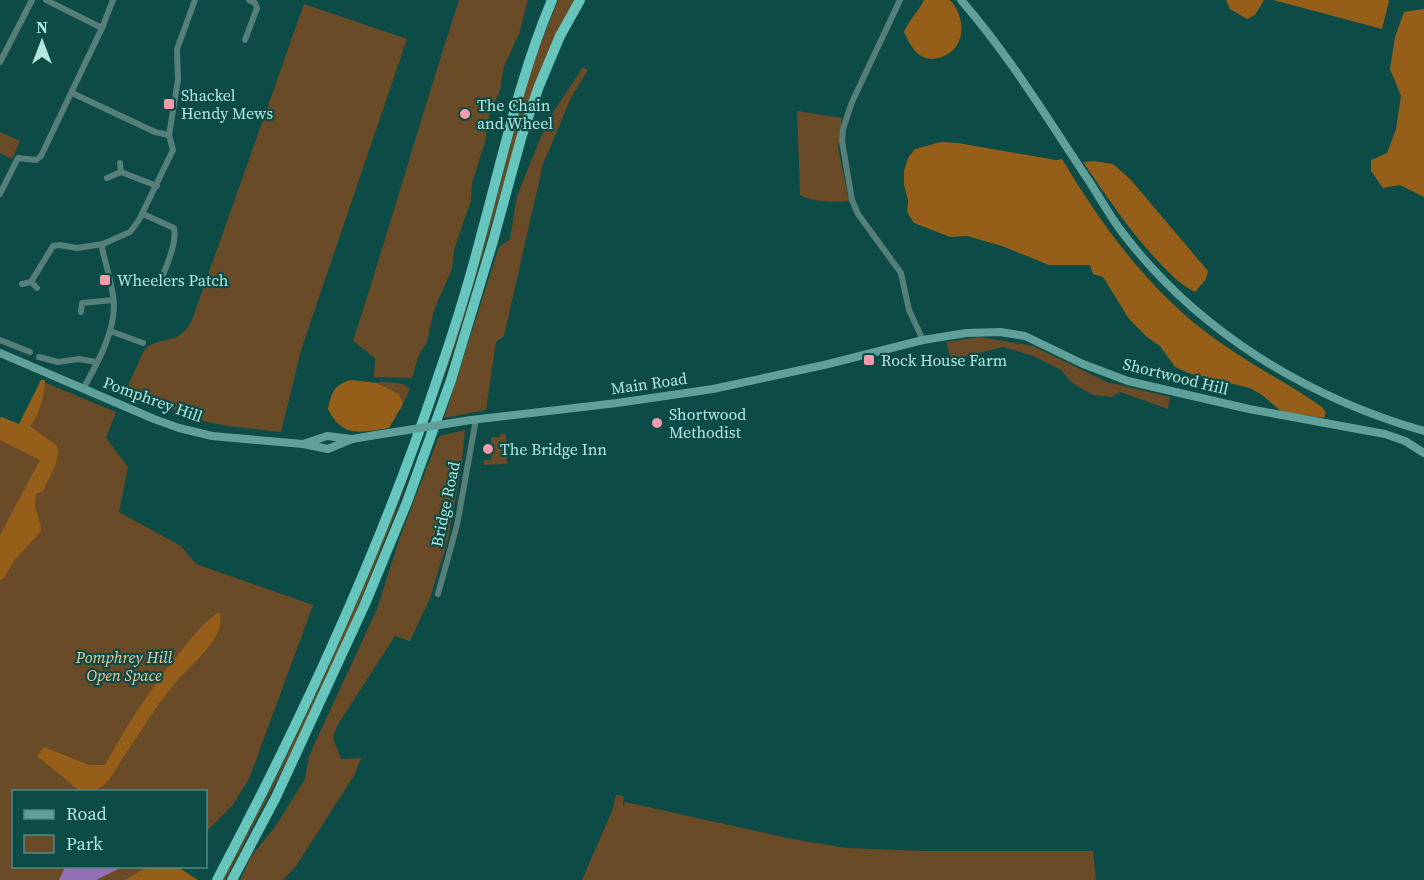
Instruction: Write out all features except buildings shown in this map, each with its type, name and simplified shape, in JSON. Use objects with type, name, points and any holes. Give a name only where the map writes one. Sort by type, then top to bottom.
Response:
[{"type":"highway","points":[[217,880],[263,794],[311,694],[394,500],[438,377],[481,239],[517,96],[552,0]]},
{"type":"highway","points":[[232,880],[276,796],[365,604],[406,502],[451,380],[522,135],[560,36],[580,0]]},
{"type":"main road","points":[[962,0],[1015,69],[1122,231],[1146,261],[1186,301],[1222,332],[1264,362],[1296,381],[1382,419],[1424,431]]},
{"type":"main road","name":"Shortwood Hill","points":[[923,340],[966,333],[1000,332],[1025,336],[1083,364],[1128,381],[1249,409],[1385,434],[1405,441],[1424,453]]},
{"type":"main road","name":"Main Road","points":[[376,435],[474,419],[617,403],[713,389],[824,365],[923,340]]},
{"type":"main road","name":"Pomphrey Hill","points":[[0,353],[179,428],[212,436],[303,444],[327,436],[352,439],[376,435]]},
{"type":"street","points":[[0,62],[32,0]]},
{"type":"street","points":[[47,0],[102,28]]},
{"type":"street","points":[[0,194],[18,158],[36,160],[41,156],[113,0]]},
{"type":"street","points":[[22,284],[31,282],[53,246],[77,248],[103,244],[130,232],[143,214],[173,150],[169,135],[178,80],[178,42],[195,0]]},
{"type":"street","points":[[245,40],[257,8],[255,3],[249,0]]},
{"type":"street","points":[[900,0],[852,102],[843,129],[842,141],[852,200],[864,223],[901,273],[909,310],[923,340]]},
{"type":"street","points":[[72,93],[155,132],[169,135]]},
{"type":"street","points":[[120,163],[121,172]]},
{"type":"street","points":[[107,178],[121,172],[158,186]]},
{"type":"street","points":[[143,214],[174,228],[175,231],[162,278]]},
{"type":"street","points":[[83,389],[110,331],[113,319],[113,300],[103,244]]},
{"type":"street","points":[[31,282],[37,288]]},
{"type":"street","points":[[80,296],[81,312]]},
{"type":"street","points":[[82,303],[113,300]]},
{"type":"street","points":[[110,331],[143,343]]},
{"type":"street","points":[[0,340],[30,352]]},
{"type":"street","points":[[39,357],[58,362],[80,359],[96,362]]},
{"type":"street","name":"Bridge Road","points":[[438,594],[457,525],[474,419]]},
{"type":"green space","points":[[459,0],[528,0],[519,34],[504,66],[500,90],[489,115],[485,142],[472,183],[471,200],[454,250],[452,269],[434,310],[427,341],[418,357],[412,378],[374,377],[375,358],[353,341]]},
{"type":"green space","points":[[558,0],[575,0],[515,145],[457,340],[393,519],[349,629],[291,753],[225,880],[222,880],[293,744],[356,605],[385,534],[438,391],[468,299],[525,89]]},
{"type":"green space","points":[[304,4],[407,39],[301,350],[281,432],[202,421],[126,390],[144,350],[181,334],[192,320]]},
{"type":"green space","points":[[583,67],[588,70],[571,98],[543,164],[504,336],[496,342],[486,410],[444,418],[499,247],[510,239],[517,196],[554,111]]},
{"type":"green space","points":[[797,111],[842,118],[838,148],[849,201],[818,201],[800,195]]},
{"type":"green space","points":[[0,132],[20,141],[12,159],[0,153]]},
{"type":"green space","points":[[980,337],[1033,346],[1107,382],[1170,397],[1168,409],[1120,392],[1111,397],[1093,395],[1072,383],[1061,370],[1033,356],[1003,347],[951,360],[946,342]]},
{"type":"green space","name":"Pomphrey Hill Open Space","points":[[41,381],[116,412],[106,438],[128,467],[119,512],[181,546],[196,564],[313,605],[249,779],[232,806],[207,831],[207,790],[12,790],[12,868],[149,868],[128,880],[0,880],[0,551],[50,450],[18,434]]},
{"type":"green space","points":[[377,383],[400,384],[410,389],[403,404],[399,394]]},
{"type":"green space","points":[[0,427],[49,450],[0,548]]},
{"type":"green space","points":[[465,430],[461,469],[448,539],[430,598],[410,641],[395,636],[337,726],[333,738],[341,759],[361,758],[355,774],[296,866],[283,880],[240,880],[251,856],[275,827],[305,779],[309,756],[377,609],[400,537],[439,436]]},
{"type":"green space","points":[[500,434],[506,434],[507,464],[484,465],[484,460],[491,460],[491,437],[500,437]]},
{"type":"green space","points":[[616,795],[624,796],[623,807],[625,802],[792,839],[846,848],[925,851],[1093,851],[1096,880],[582,880],[612,811]]},
{"type":"shaded area","points":[[924,0],[950,0],[959,15],[960,39],[950,53],[940,58],[928,59],[917,53],[904,32]]},
{"type":"shaded area","points":[[1226,0],[1264,0],[1255,15],[1247,19],[1230,9]]},
{"type":"shaded area","points":[[1273,0],[1388,0],[1389,1],[1382,29]]},
{"type":"shaded area","points":[[1424,9],[1424,197],[1400,185],[1383,188],[1371,171],[1371,160],[1387,153],[1396,129],[1401,96],[1390,69],[1395,37],[1404,12]]},
{"type":"shaded area","points":[[941,142],[1056,160],[1062,159],[1094,209],[1130,258],[1171,303],[1231,350],[1322,407],[1326,413],[1324,418],[1282,412],[1250,388],[1191,374],[1175,367],[1160,346],[1129,319],[1103,277],[1093,274],[1090,265],[1049,265],[1002,246],[967,236],[950,237],[914,223],[907,212],[908,200],[904,185],[904,171],[908,158],[915,149]]},
{"type":"shaded area","points":[[1083,162],[1113,164],[1130,179],[1208,271],[1206,279],[1195,292],[1169,273],[1127,224]]},
{"type":"shaded area","points":[[41,380],[45,380],[43,398],[39,411],[30,426],[56,445],[58,456],[43,491],[36,494],[35,506],[41,531],[0,580],[0,535],[40,460],[0,440],[0,418],[19,424]]},
{"type":"shaded area","points":[[351,380],[377,383],[399,394],[403,404],[389,428],[354,431],[340,425],[334,419],[328,409],[332,394],[341,384]]},
{"type":"shaded area","points":[[219,612],[221,621],[213,641],[168,692],[103,786],[94,790],[79,790],[37,756],[44,747],[89,765],[105,765],[148,695],[207,621]]},
{"type":"shaded area","points":[[64,868],[120,868],[96,880],[59,880]]},
{"type":"shaded area","points":[[146,868],[180,868],[198,880],[125,880]]},
{"type":"place","name":"Shackel Hendy Mews","points":[[169,104]]},
{"type":"place","name":"The Chain and Wheel","points":[[465,114]]},
{"type":"place","name":"Wheelers Patch","points":[[105,280]]},
{"type":"place","name":"Rock House Farm","points":[[869,360]]},
{"type":"place","name":"Shortwood Methodist","points":[[657,423]]},
{"type":"place","name":"The Bridge Inn","points":[[488,449]]}]
